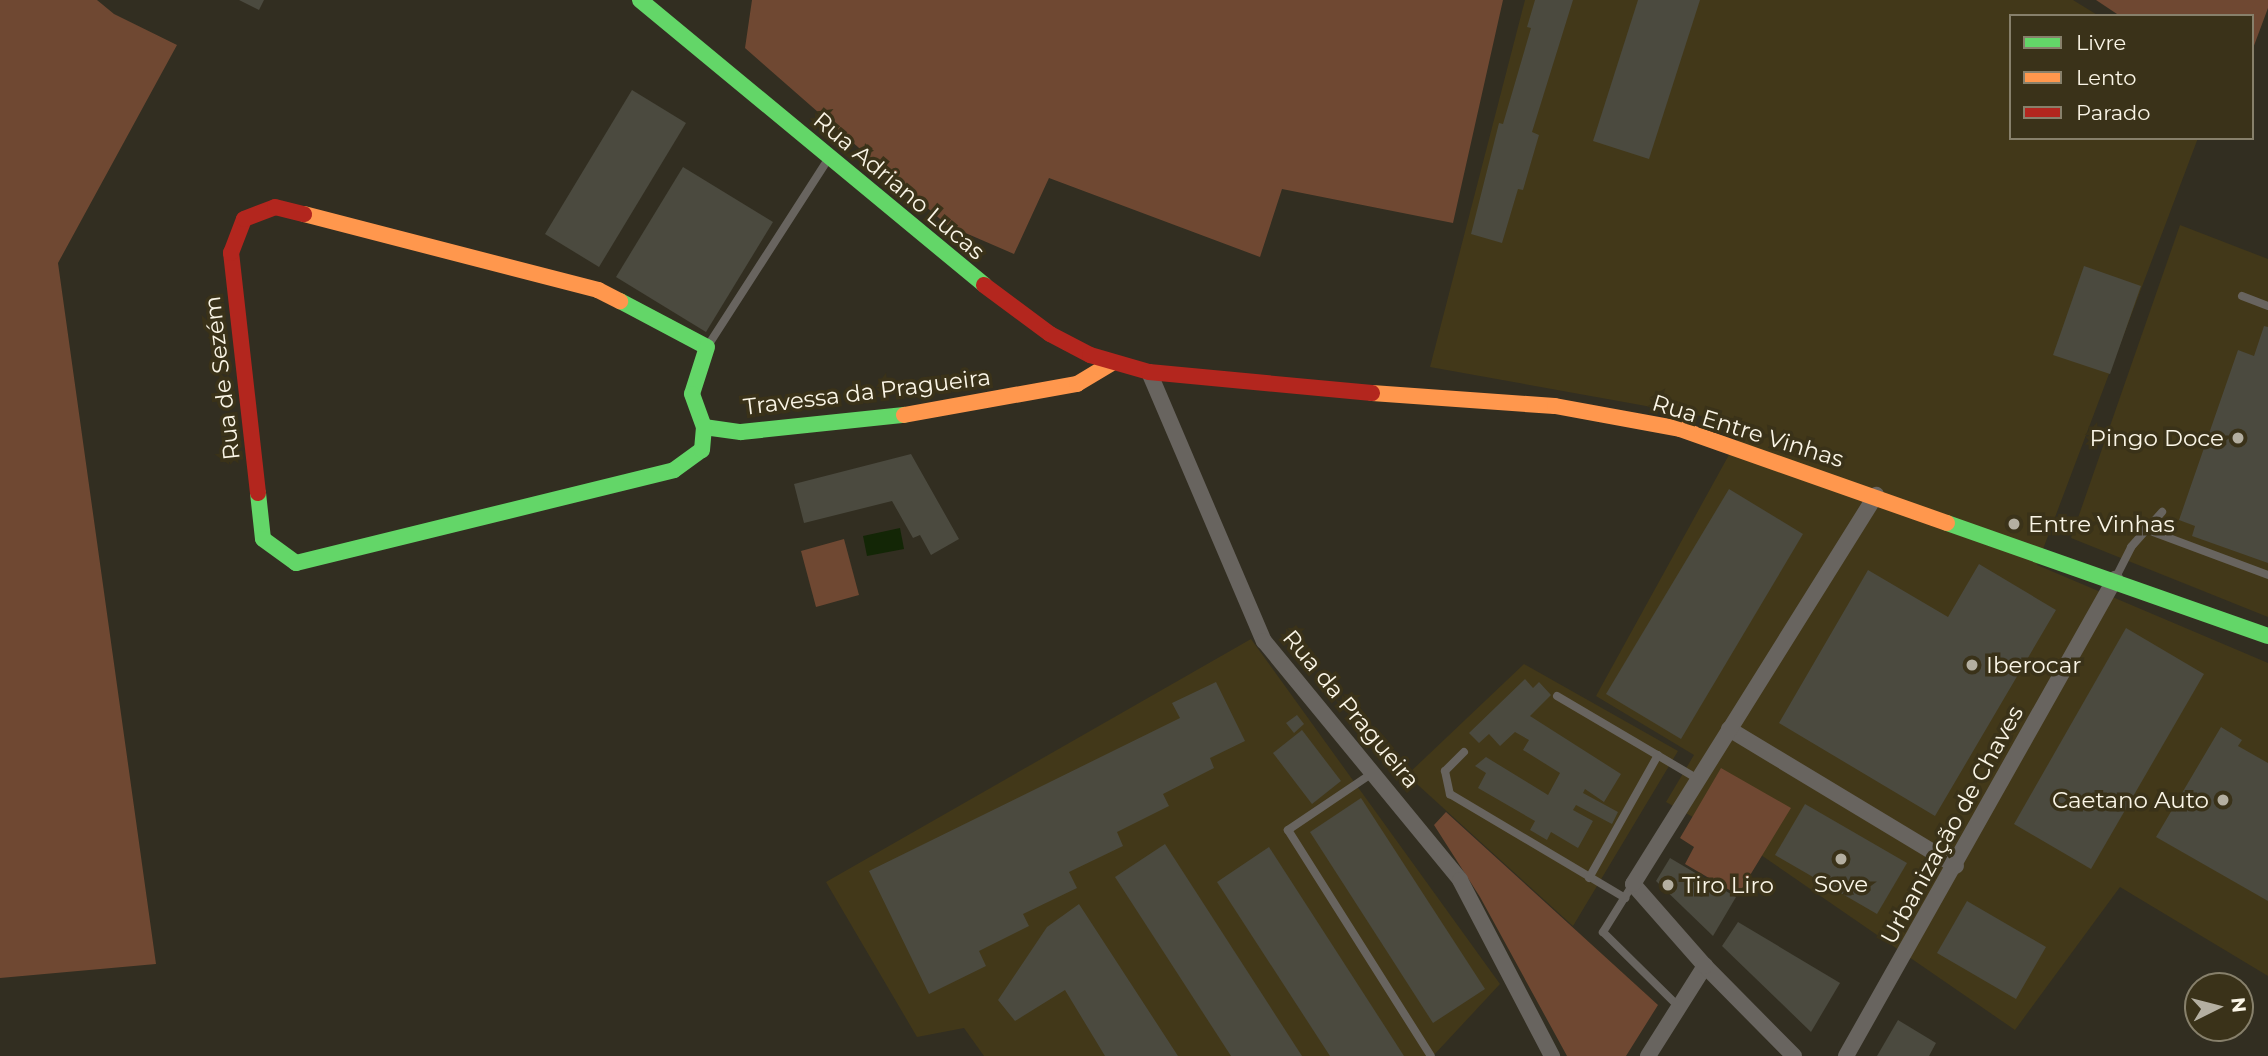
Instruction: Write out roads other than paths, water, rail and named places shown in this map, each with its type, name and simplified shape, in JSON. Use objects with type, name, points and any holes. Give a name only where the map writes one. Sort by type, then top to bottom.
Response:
[{"type":"street","name":"Rua Adriano Lucas","points":[[640,0],[1007,304],[1051,334],[1112,363],[1149,372]]},
{"type":"street","name":"Rua de Sezém","points":[[704,427],[702,450],[674,470],[296,563],[263,539],[231,253],[244,219],[275,207],[598,289],[708,347]]},
{"type":"street","points":[[704,427],[692,394],[708,347]]},
{"type":"street","name":"Travessa da Pragueira","points":[[704,427],[741,432],[920,413],[1077,384],[1112,363]]},
{"type":"street","name":"Rua Entre Vinhas","points":[[1149,372],[1216,381],[1555,406],[1679,429],[1876,495],[2268,636]]},
{"type":"street","name":"Rua da Pragueira","points":[[1149,372],[1264,641],[1460,880],[1552,1056]]},
{"type":"street","points":[[1794,1056],[1705,966],[1633,884],[1696,778],[1876,495]]},
{"type":"street","name":"Urbanização de Chaves","points":[[1846,1056],[1956,866],[2115,579]]},
{"type":"street","points":[[1729,729],[1956,866]]},
{"type":"street","points":[[1647,1056],[1705,966]]},
{"type":"lane","points":[[708,347],[829,158]]},
{"type":"lane","points":[[2242,296],[2268,306]]},
{"type":"lane","points":[[2115,579],[2145,529],[2162,512]]},
{"type":"lane","points":[[2145,529],[2268,575]]},
{"type":"lane","points":[[1557,696],[1696,778]]},
{"type":"lane","points":[[1464,752],[1445,771],[1450,794],[1625,898]]},
{"type":"lane","points":[[1589,877],[1658,755]]},
{"type":"lane","points":[[1374,772],[1288,831],[1431,1056]]},
{"type":"lane","points":[[1633,884],[1603,932],[1678,1006]]},
{"type":"place","name":"Pingo Doce","points":[[2238,438]]},
{"type":"place","name":"Entre Vinhas","points":[[2014,524]]},
{"type":"place","name":"Iberocar","points":[[1972,665]]},
{"type":"place","name":"Caetano Auto","points":[[2223,800]]},
{"type":"place","name":"Sove","points":[[1841,859]]},
{"type":"place","name":"Tiro Liro","points":[[1668,885]]}]
